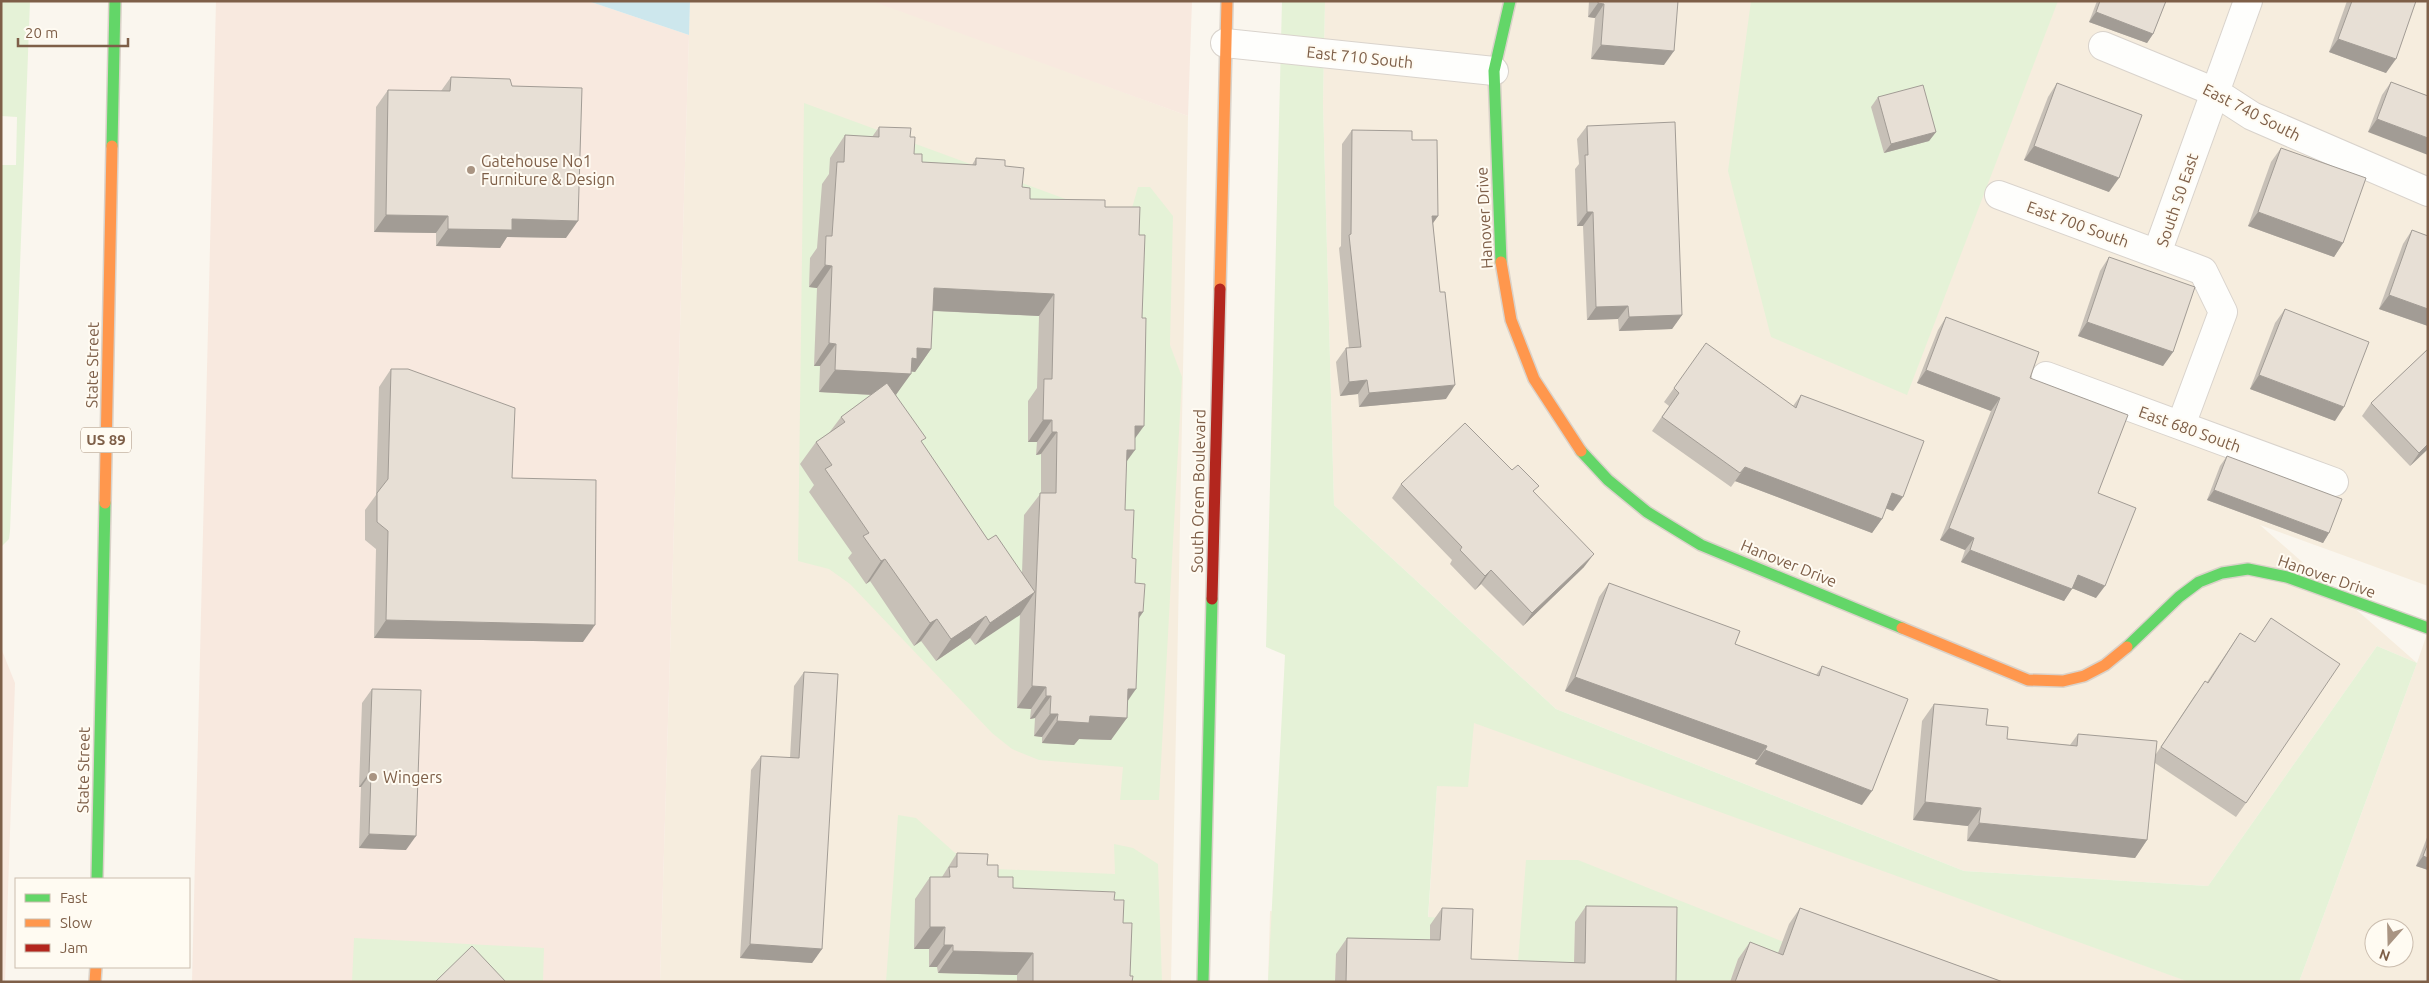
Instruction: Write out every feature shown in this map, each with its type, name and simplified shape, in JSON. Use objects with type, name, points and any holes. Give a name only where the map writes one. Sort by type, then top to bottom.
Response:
[{"type":"street","name":"State Street","points":[[97,878],[115,1]]},
{"type":"street","name":"South Orem Boulevard","points":[[1203,982],[1227,1]]},
{"type":"street","name":"Hanover Drive","points":[[1510,1],[1494,71],[1499,252],[1511,320],[1534,379],[1574,443],[1608,480],[1647,512],[1700,545],[2028,680],[2055,682],[2084,676],[2107,664],[2176,599],[2197,583],[2226,571],[2249,569],[2278,574],[2428,628]]},
{"type":"street","name":"South 50 East","points":[[2181,426],[2223,312],[2203,271],[2157,253],[2248,1]]},
{"type":"street","name":"East 710 South","points":[[1225,43],[1494,71]]},
{"type":"street","name":"East 740 South","points":[[2103,46],[2215,92],[2252,116],[2428,192]]},
{"type":"street","name":"East 700 South","points":[[1999,195],[2157,253]]},
{"type":"street","name":"East 680 South","points":[[2046,376],[2334,482]]},
{"type":"street","points":[[95,982],[96,968]]},
{"type":"shaded area","points":[[216,1],[588,1],[689,35],[660,982],[192,982]]},
{"type":"shaded area","points":[[690,1],[876,1],[1188,116],[1171,982],[660,982]]},
{"type":"shaded area","points":[[872,1],[1192,1],[1188,116]]},
{"type":"shaded area","points":[[1325,1],[2428,1],[2428,586],[2260,525],[2417,663],[2377,646],[2208,886],[1964,871],[1556,709],[1334,505],[1323,103]]},
{"type":"shaded area","points":[[2428,631],[2428,982],[2299,982]]},
{"type":"shaded area","points":[[1,648],[15,683],[5,982],[1,982]]},
{"type":"shaded area","points":[[1470,720],[2190,982],[1268,982],[1270,911],[1428,920],[1437,785]]},
{"type":"green space","points":[[1,1],[30,1],[10,531],[9,539],[1,547],[1,165],[16,165],[17,117],[1,116]]},
{"type":"green space","points":[[1282,1],[1325,1],[1323,103],[1334,505],[1556,709],[1964,871],[2208,886],[2377,646],[2417,663],[2299,982],[2189,982],[1474,723],[1468,787],[1437,786],[1428,917],[1441,918],[1440,982],[1336,954],[1335,982],[1268,982],[1285,655],[1266,647]]},
{"type":"green space","points":[[1751,1],[2058,1],[1907,395],[1771,337],[1728,171]]},
{"type":"green space","points":[[804,103],[1128,222],[1138,187],[1150,187],[1173,216],[1170,345],[1182,377],[1159,800],[1120,800],[1123,767],[1039,760],[1012,749],[992,733],[850,584],[829,569],[798,561]]},
{"type":"green space","points":[[898,815],[916,818],[954,852],[971,864],[996,869],[1115,874],[1114,844],[1133,848],[1158,864],[1162,982],[886,982]]},
{"type":"green space","points":[[1526,860],[1578,860],[1884,982],[1738,959],[1730,982],[1665,982],[1575,922],[1574,982],[1517,975]]},
{"type":"green space","points":[[354,938],[544,948],[543,982],[352,982]]},
{"type":"water","points":[[588,1],[690,1],[689,35]]},
{"type":"building","points":[[1598,1],[1678,1],[1674,51],[1601,45],[1604,4],[1598,3]]},
{"type":"building","points":[[2100,1],[2166,1],[2153,34],[2096,12]]},
{"type":"building","points":[[2352,1],[2416,1],[2396,59],[2338,39]]},
{"type":"building","name":"Gatehouse No1 Furniture & Design","points":[[451,77],[510,79],[512,86],[582,88],[578,221],[512,219],[512,230],[448,229],[448,216],[386,215],[388,90],[450,91]]},
{"type":"building","points":[[2391,82],[2428,96],[2428,138],[2377,119]]},
{"type":"building","points":[[2057,83],[2142,115],[2119,178],[2034,146]]},
{"type":"building","points":[[1923,85],[1936,132],[1891,144],[1878,97]]},
{"type":"building","points":[[1675,122],[1682,315],[1629,317],[1628,306],[1596,307],[1593,212],[1587,212],[1585,155],[1588,155],[1587,126]]},
{"type":"building","points":[[879,127],[911,128],[910,137],[915,137],[914,154],[922,154],[922,162],[976,165],[976,158],[1005,160],[1005,166],[1024,168],[1022,187],[1030,188],[1030,199],[1105,200],[1105,207],[1140,207],[1139,235],[1145,235],[1142,318],[1146,318],[1144,426],[1135,426],[1135,450],[1127,450],[1125,510],[1134,510],[1132,558],[1136,559],[1135,583],[1145,584],[1143,612],[1139,612],[1136,689],[1128,689],[1127,718],[1090,716],[1089,723],[1057,721],[1058,714],[1050,714],[1051,696],[1046,696],[1046,687],[1032,686],[1040,493],[1056,493],[1057,432],[1052,432],[1052,420],[1043,420],[1044,379],[1052,379],[1054,294],[934,288],[931,349],[917,348],[917,359],[912,358],[911,374],[835,370],[836,344],[829,343],[832,266],[825,265],[826,236],[832,236],[837,162],[844,162],[845,135],[879,137]]},
{"type":"building","points":[[1352,130],[1412,131],[1412,140],[1437,140],[1438,216],[1432,216],[1440,292],[1445,292],[1455,385],[1369,393],[1367,380],[1349,382],[1346,348],[1361,347],[1349,235],[1351,234]]},
{"type":"building","points":[[2281,148],[2366,178],[2343,243],[2258,212]]},
{"type":"building","points":[[2412,230],[2428,236],[2428,309],[2389,295]]},
{"type":"building","points":[[2109,257],[2195,287],[2173,352],[2087,322]]},
{"type":"building","points":[[2285,309],[2369,342],[2344,407],[2259,375]]},
{"type":"building","points":[[1946,317],[2039,352],[2030,378],[2128,415],[2098,493],[2136,508],[2105,586],[2078,575],[2072,589],[1970,550],[1974,538],[1949,528],[2000,398],[1926,370]]},
{"type":"building","points":[[1706,343],[1796,408],[1801,395],[1924,441],[1903,497],[1892,493],[1882,519],[1745,467],[1740,473],[1662,417],[1679,393],[1674,388]]},
{"type":"building","points":[[2428,349],[2428,444],[2419,453],[2371,403]]},
{"type":"building","points":[[391,369],[408,369],[515,408],[512,478],[596,480],[595,625],[386,620],[388,531],[377,522],[377,493],[388,479]]},
{"type":"building","points":[[887,383],[926,438],[921,441],[988,540],[996,535],[1035,592],[990,623],[986,616],[951,639],[937,619],[930,623],[885,559],[881,561],[863,536],[869,533],[825,469],[832,465],[816,442],[845,422],[841,417]]},
{"type":"building","points":[[1465,423],[1512,470],[1518,465],[1539,486],[1533,491],[1594,554],[1532,613],[1491,570],[1485,576],[1460,550],[1462,547],[1401,484]]},
{"type":"building","points":[[2227,456],[2342,499],[2329,533],[2214,490]]},
{"type":"building","points":[[1609,583],[1740,631],[1735,644],[1819,676],[1822,666],[1908,699],[1872,791],[1765,750],[1767,746],[1575,677]]},
{"type":"building","points":[[2271,618],[2340,664],[2246,803],[2161,747],[2205,681],[2208,683],[2240,633],[2255,642]]},
{"type":"building","points":[[804,672],[838,674],[822,949],[750,944],[761,756],[799,758]]},
{"type":"building","name":"Wingers","points":[[372,689],[421,690],[416,836],[369,834]]},
{"type":"building","points":[[1934,704],[1988,709],[1986,725],[2008,727],[2007,739],[2077,746],[2078,734],[2157,741],[2147,840],[1979,823],[1981,808],[1925,802]]},
{"type":"building","points":[[2428,843],[2428,858],[2423,856]]},
{"type":"building","points":[[957,853],[988,854],[987,865],[998,865],[998,877],[1013,877],[1013,888],[1115,892],[1114,900],[1124,900],[1123,923],[1132,923],[1130,976],[1133,976],[1132,982],[1033,982],[1033,953],[953,951],[953,945],[944,945],[945,927],[930,927],[930,877],[950,877],[949,867],[957,867]]},
{"type":"building","points":[[1586,906],[1677,907],[1676,982],[1346,982],[1347,938],[1440,940],[1442,908],[1473,909],[1471,959],[1585,963]]},
{"type":"building","points":[[1800,908],[2003,982],[1735,982],[1750,942],[1783,955]]},
{"type":"building","points":[[472,946],[506,982],[435,982]]},
{"type":"traffic: fast","points":[[112,146],[115,1]]},
{"type":"traffic: fast","points":[[1501,262],[1494,71],[1510,1]]},
{"type":"traffic: fast","points":[[1581,451],[1608,480],[1647,512],[1701,545],[1902,628]]},
{"type":"traffic: fast","points":[[97,878],[105,503]]},
{"type":"traffic: fast","points":[[2127,647],[2179,597],[2199,582],[2222,573],[2248,569],[2287,577],[2428,628]]},
{"type":"traffic: fast","points":[[1203,982],[1212,599]]},
{"type":"traffic: slow","points":[[1220,289],[1227,1]]},
{"type":"traffic: slow","points":[[105,503],[112,146]]},
{"type":"traffic: slow","points":[[1501,262],[1511,320],[1534,379],[1581,451]]},
{"type":"traffic: slow","points":[[1902,628],[2028,680],[2063,681],[2084,676],[2105,665],[2127,647]]},
{"type":"traffic: slow","points":[[95,982],[96,968]]},
{"type":"traffic: jam","points":[[1212,599],[1220,289]]},
{"type":"place","name":"Gatehouse No1 Furniture & Design","points":[[471,170]]},
{"type":"place","name":"Wingers","points":[[373,777]]}]
